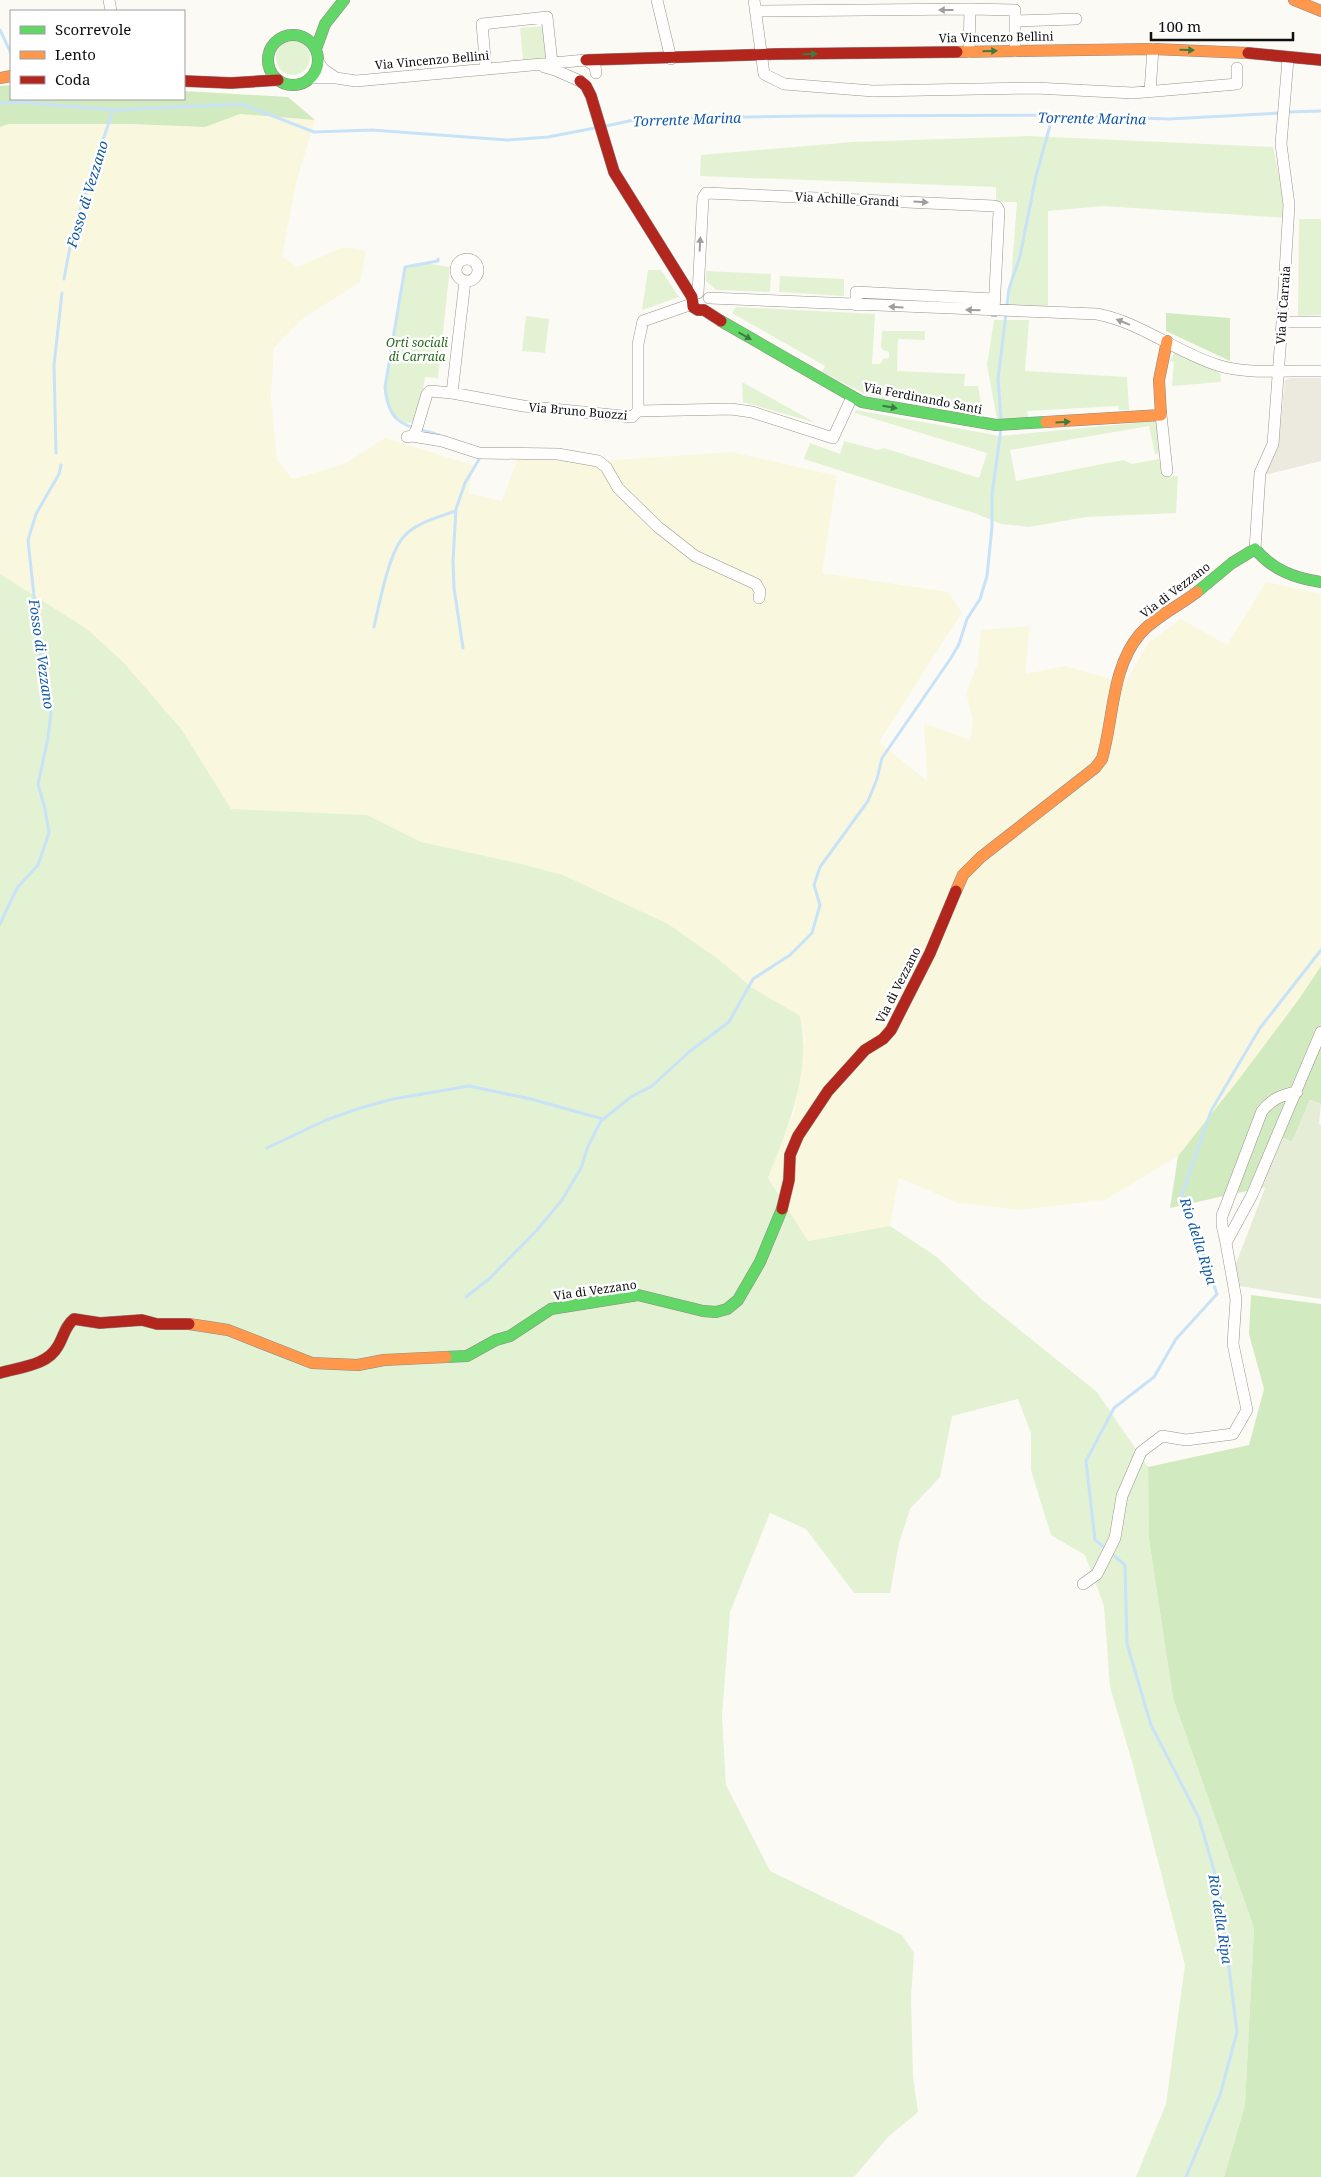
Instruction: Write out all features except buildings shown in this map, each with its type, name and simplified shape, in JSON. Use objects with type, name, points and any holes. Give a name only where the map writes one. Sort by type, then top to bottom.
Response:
[{"type":"street","points":[[316,49],[325,24],[344,0]]},
{"type":"street","points":[[657,0],[671,59]]},
{"type":"street","points":[[1294,0],[1321,11]]},
{"type":"street","points":[[1015,51],[1015,10],[755,5],[764,74],[784,84],[873,91],[1036,88],[1134,93],[1150,90],[1237,84],[1237,68]]},
{"type":"street","points":[[969,52],[970,9]]},
{"type":"street","points":[[486,69],[482,24],[547,17],[552,63]]},
{"type":"street","points":[[1015,21],[1076,19]]},
{"type":"street","points":[[303,36],[325,24]]},
{"type":"street","points":[[319,62],[311,78],[293,86],[278,80],[271,73],[268,56],[275,42],[288,35],[303,36],[316,49],[323,69],[336,78]]},
{"type":"street","points":[[1150,90],[1153,49]]},
{"type":"street","name":"Via Vincenzo Bellini","points":[[311,78],[336,78],[356,81],[531,64],[761,55],[1153,49],[1238,52],[1321,60]]},
{"type":"street","name":"Via di Carraia","points":[[1255,549],[1260,473],[1273,444],[1282,322],[1289,205],[1281,144],[1288,58]]},
{"type":"street","points":[[588,79],[602,65],[614,60]]},
{"type":"street","points":[[588,79],[575,76],[574,70],[577,64],[585,61],[595,66],[588,79],[610,164],[694,298]]},
{"type":"street","points":[[252,81],[262,73],[268,63]]},
{"type":"street","name":"Via Vincenzo Bellini","points":[[531,64],[588,79]]},
{"type":"street","points":[[185,81],[231,83],[278,80]]},
{"type":"street","name":"Via Achille Grandi","points":[[694,298],[703,198],[704,194],[709,192],[996,206],[999,211],[994,299],[998,311]]},
{"type":"street","points":[[452,393],[465,280]]},
{"type":"street","points":[[856,305],[856,292],[994,299]]},
{"type":"street","points":[[638,411],[638,344],[642,321],[706,294],[710,304],[704,310]]},
{"type":"street","name":"Via Ferdinando Santi","points":[[694,298],[698,310],[704,310],[862,402],[996,425],[1014,426],[1161,415]]},
{"type":"street","points":[[709,298],[1110,317],[1224,367],[1321,371]]},
{"type":"street","points":[[1282,322],[1321,322]]},
{"type":"street","points":[[1167,341],[1159,380],[1167,471]]},
{"type":"street","name":"Via Bruno Buozzi","points":[[759,598],[760,591],[756,584],[695,556],[658,527],[618,488],[606,467],[598,461],[558,454],[479,453],[442,441],[409,437],[419,424],[426,394],[435,391],[523,406],[632,416],[638,411],[731,409],[752,412],[833,438],[852,397]]},
{"type":"street","points":[[1255,549],[1269,565],[1281,572],[1302,580],[1321,582]]},
{"type":"street","name":"Via di Vezzano","points":[[0,1373],[33,1366],[44,1360],[60,1344],[68,1324],[74,1319],[100,1323],[142,1320],[156,1324],[196,1324],[228,1330],[312,1363],[350,1365],[384,1360],[467,1356],[496,1340],[510,1336],[551,1310],[638,1295],[703,1311],[716,1312],[727,1309],[738,1300],[760,1262],[784,1204],[789,1180],[790,1155],[798,1136],[828,1091],[865,1050],[883,1039],[891,1030],[930,954],[962,875],[981,857],[1095,768],[1102,759],[1119,678],[1131,649],[1141,633],[1198,592],[1240,556],[1255,549]]},
{"type":"street","points":[[1226,1243],[1252,1195],[1321,1032]]},
{"type":"street","points":[[1083,1584],[1097,1574],[1115,1538],[1122,1496],[1141,1452],[1162,1436],[1186,1440],[1233,1434],[1247,1410],[1233,1344],[1236,1299],[1222,1216],[1262,1111],[1271,1101],[1282,1095],[1297,1092]]},
{"type":"street","points":[[1248,1149],[1268,1158]]},
{"type":"green space","points":[[544,26],[547,59],[523,61],[520,28]]},
{"type":"green space","points":[[293,41],[305,46],[310,58],[305,70],[293,75],[281,70],[276,58],[281,46]]},
{"type":"green space","points":[[10,85],[10,100],[185,100],[185,91],[288,97],[315,120],[240,114],[205,127],[130,124],[9,124],[0,127],[0,86]]},
{"type":"green space","points":[[240,114],[315,120],[296,183],[282,256],[297,267],[344,247],[366,251],[360,282],[304,318],[274,348],[271,397],[277,460],[293,479],[344,464],[385,438],[473,465],[468,493],[502,501],[518,458],[598,461],[732,452],[837,476],[822,573],[948,592],[962,612],[879,742],[927,781],[924,723],[970,740],[973,719],[966,693],[978,663],[981,630],[1030,626],[1025,674],[1065,666],[1125,683],[1149,642],[1181,619],[1227,645],[1266,582],[1321,594],[1321,966],[1299,999],[1239,1079],[1178,1156],[1105,1200],[1020,1210],[958,1203],[899,1178],[890,1226],[808,1241],[768,1178],[795,1109],[805,1037],[800,1016],[751,987],[718,959],[517,863],[421,842],[367,815],[231,809],[182,730],[87,629],[0,574],[0,127],[9,124],[130,124],[205,127]]},
{"type":"green space","points":[[1029,136],[1273,147],[1288,218],[1103,206],[1048,211],[1048,306],[1009,306],[1017,202],[996,202],[996,187],[700,176],[701,155],[853,142]]},
{"type":"green space","points":[[1299,219],[1321,219],[1321,315],[1298,316]]},
{"type":"green space","name":"Orti sociali di Carraia","points":[[425,263],[450,267],[438,378],[425,377],[420,410],[415,421],[408,423],[402,422],[392,414],[387,402],[385,380],[406,268]]},
{"type":"green space","points":[[648,270],[661,270],[679,297],[642,310]]},
{"type":"green space","points":[[706,271],[771,274],[770,292],[716,290],[706,281]]},
{"type":"green space","points":[[780,276],[844,279],[844,296],[779,292]]},
{"type":"green space","points":[[736,307],[875,314],[872,364],[880,364],[883,359],[889,358],[889,352],[881,347],[882,331],[925,331],[925,340],[898,339],[897,371],[965,374],[964,386],[978,386],[983,415],[976,414],[976,408],[886,395],[885,400],[865,394],[822,372],[825,366],[732,313]]},
{"type":"green space","points":[[1166,313],[1230,318],[1230,361],[1166,331]]},
{"type":"green space","points":[[526,316],[549,319],[545,353],[522,351]]},
{"type":"green space","points":[[994,320],[1029,320],[1025,371],[1127,377],[1129,410],[1119,410],[1118,406],[1027,411],[1029,419],[997,420],[987,365]]},
{"type":"green space","points":[[1174,352],[1220,373],[1221,382],[1172,386],[1174,362],[1170,361]]},
{"type":"green space","points":[[742,382],[816,423],[743,402]]},
{"type":"green space","points":[[856,410],[1000,436],[1156,421],[1160,453],[1155,454],[1149,426],[1010,450],[1016,481],[1123,460],[1132,464],[1159,459],[1164,477],[1178,476],[1176,513],[1086,517],[1029,527],[1001,524],[977,514],[804,459],[810,443],[840,454],[844,441],[878,450],[884,448],[979,478],[987,453],[855,413]]},
{"type":"green space","points":[[0,574],[87,629],[124,663],[182,730],[231,809],[367,815],[421,842],[563,875],[668,924],[718,959],[751,987],[800,1016],[803,1036],[803,1057],[800,1078],[790,1119],[768,1178],[808,1241],[890,1226],[937,1257],[980,1298],[1097,1392],[1148,1467],[1149,1539],[1173,1698],[1254,1928],[1245,2105],[1224,2177],[1136,2177],[1166,2104],[1185,1965],[1133,1765],[1110,1687],[1104,1606],[1085,1555],[1051,1535],[1031,1470],[1031,1433],[1018,1399],[952,1416],[940,1477],[910,1509],[899,1543],[890,1593],[854,1593],[806,1529],[770,1513],[730,1612],[722,1717],[726,1785],[770,1871],[902,1935],[914,1953],[911,1996],[913,2077],[918,2112],[888,2137],[854,2177],[0,2177]]},
{"type":"green space","points":[[1321,966],[1321,1104],[1310,1100],[1292,1142],[1281,1137],[1265,1187],[1170,1208],[1178,1156],[1239,1079],[1299,999]]},
{"type":"green space","points":[[1310,1100],[1321,1104],[1319,1124],[1321,1125],[1321,1299],[1239,1286],[1235,1266],[1265,1188],[1262,1186],[1281,1137],[1292,1142]]},
{"type":"green space","points":[[1251,1295],[1321,1304],[1321,2177],[1224,2177],[1245,2105],[1254,1928],[1173,1698],[1149,1539],[1148,1467],[1249,1445],[1264,1389],[1249,1334]]},
{"type":"shaded area","points":[[1290,378],[1321,378],[1321,461],[1265,475],[1264,471],[1278,448],[1285,380]]},
{"type":"waterway","points":[[0,30],[10,51]]},
{"type":"waterway","name":"Torrente Marina","points":[[0,103],[19,102],[113,110],[242,104],[314,132],[372,130],[507,140],[548,137],[595,128]]},
{"type":"waterway","name":"Fosso di Vezzano","points":[[64,279],[73,231],[113,110]]},
{"type":"waterway","name":"Torrente Marina","points":[[1287,112],[1321,111]]},
{"type":"waterway","name":"Torrente Marina","points":[[606,126],[638,119],[1053,115],[1169,119],[1281,113]]},
{"type":"waterway","points":[[1001,420],[998,379],[1009,289],[1020,256],[1036,176],[1053,115]]},
{"type":"waterway","points":[[438,259],[438,261],[405,267],[385,387],[390,410],[395,417],[408,426],[439,435]]},
{"type":"waterway","name":"Fosso di Vezzano","points":[[56,453],[54,365],[62,293]]},
{"type":"waterway","points":[[466,1297],[490,1278],[537,1230],[562,1200],[581,1168],[588,1146],[601,1121],[631,1097],[652,1086],[689,1052],[729,1022],[753,979],[790,955],[812,933],[820,905],[814,885],[820,867],[868,801],[877,779],[882,758],[951,658],[959,644],[967,619],[980,599],[987,576],[992,527],[992,494],[1001,429]]},
{"type":"waterway","points":[[463,648],[454,588],[453,561],[456,509],[465,483],[481,456]]},
{"type":"waterway","name":"Fosso di Vezzano","points":[[0,924],[17,888],[38,865],[49,833],[38,784],[48,738],[51,712],[41,661],[28,540],[36,514],[59,474],[61,465]]},
{"type":"waterway","points":[[374,627],[388,570],[401,540],[418,525],[456,511]]},
{"type":"waterway","name":"Rio della Ripa","points":[[1104,1547],[1095,1540],[1086,1461],[1114,1408],[1154,1377],[1176,1339],[1217,1294],[1182,1194],[1211,1111],[1260,1028],[1321,950]]},
{"type":"waterway","points":[[267,1148],[326,1120],[360,1108],[393,1099],[469,1086],[531,1099],[603,1119]]},
{"type":"waterway","name":"Rio della Ripa","points":[[1113,1555],[1125,1565],[1127,1644],[1151,1725],[1199,1818],[1219,1888],[1237,2032],[1220,2095],[1186,2177]]},
{"type":"traffic: fast","points":[[316,49],[325,24],[344,0]]},
{"type":"traffic: fast","points":[[288,35],[298,35],[311,42],[318,55],[318,60],[318,65],[311,78],[298,85],[288,85],[279,81],[272,74],[268,65],[268,55],[272,46],[279,39],[288,35]]},
{"type":"traffic: fast","points":[[721,321],[862,402],[996,425],[1046,422]]},
{"type":"traffic: fast","points":[[1197,592],[1232,563],[1255,549],[1277,568],[1302,578],[1321,582]]},
{"type":"traffic: fast","points":[[446,1357],[467,1356],[496,1340],[510,1336],[551,1309],[638,1295],[703,1311],[716,1312],[727,1309],[738,1300],[760,1262],[782,1209]]},
{"type":"traffic: slow","points":[[1294,0],[1321,11]]},
{"type":"traffic: slow","points":[[957,52],[1153,49],[1248,53]]},
{"type":"traffic: slow","points":[[0,78],[10,76]]},
{"type":"traffic: slow","points":[[1046,422],[1161,415],[1159,380],[1167,341]]},
{"type":"traffic: slow","points":[[956,891],[963,875],[981,857],[1095,768],[1102,759],[1118,678],[1131,647],[1140,634],[1153,622],[1197,592]]},
{"type":"traffic: slow","points":[[189,1324],[228,1330],[312,1363],[358,1365],[384,1360],[446,1357]]},
{"type":"traffic: jam","points":[[586,60],[776,54],[957,52]]},
{"type":"traffic: jam","points":[[1248,53],[1321,60]]},
{"type":"traffic: jam","points":[[185,81],[231,83],[278,80]]},
{"type":"traffic: jam","points":[[580,81],[586,86],[591,96],[614,172],[692,297],[693,307],[698,310],[704,310],[721,321]]},
{"type":"traffic: jam","points":[[782,1209],[789,1180],[790,1155],[798,1136],[828,1091],[865,1050],[883,1039],[891,1030],[930,953],[956,891]]},
{"type":"traffic: jam","points":[[0,1373],[32,1365],[47,1358],[58,1346],[74,1319],[100,1323],[142,1320],[157,1324],[189,1324]]}]
